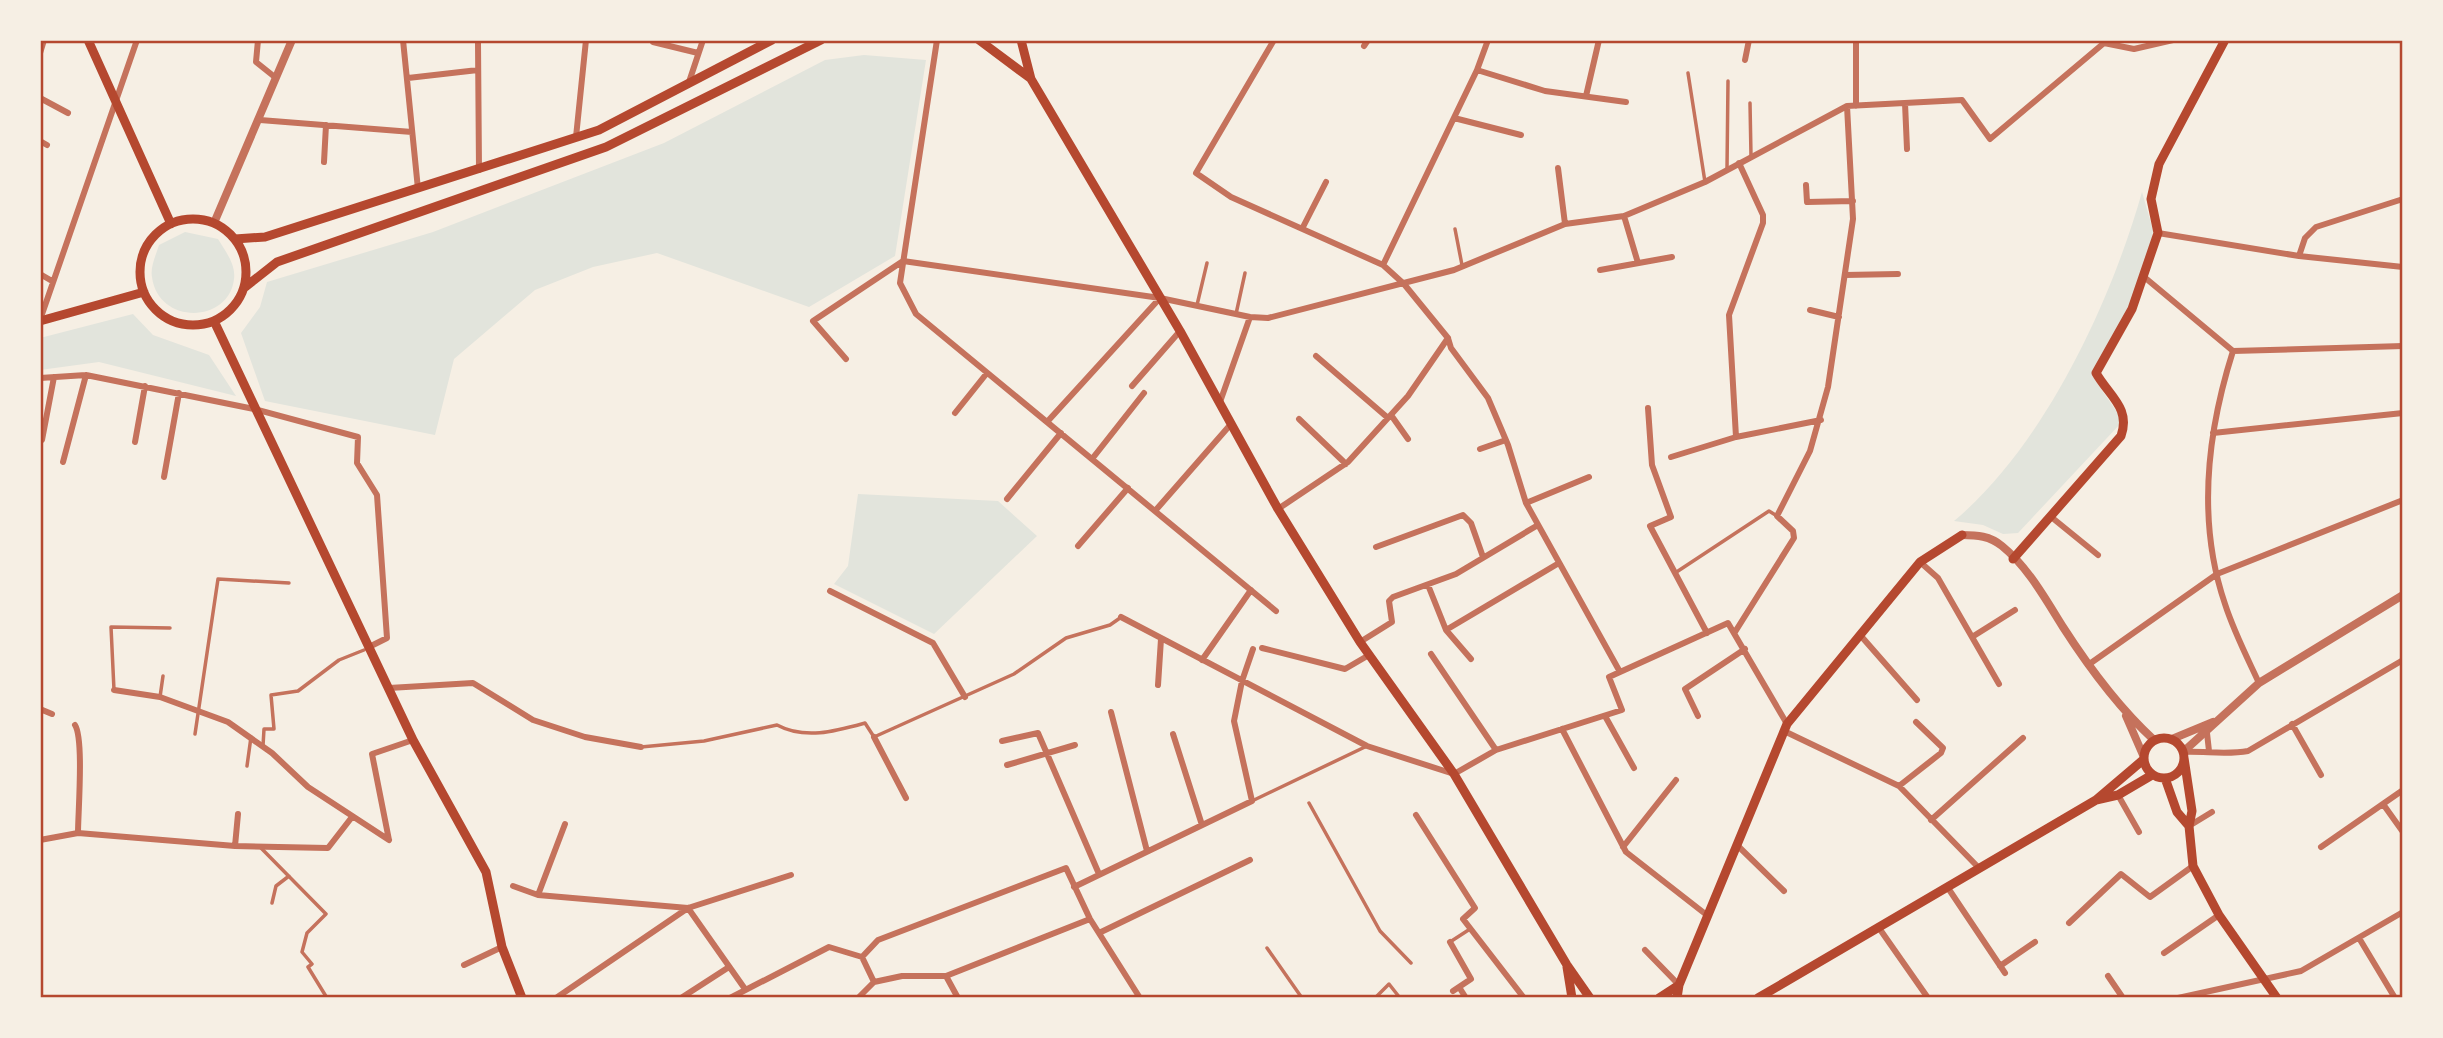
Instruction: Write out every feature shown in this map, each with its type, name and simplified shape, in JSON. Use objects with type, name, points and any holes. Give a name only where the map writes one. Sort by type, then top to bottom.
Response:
[{"type":"main road","points":[[88,40],[171,224]]},
{"type":"main road","points":[[235,239],[265,237],[576,137],[687,86],[772,40]]},
{"type":"main road","points":[[244,288],[277,262],[606,147],[821,40]]},
{"type":"main road","points":[[979,40],[1031,79]]},
{"type":"main road","points":[[1021,40],[1031,79],[1180,331],[1279,509],[1360,642],[1454,774],[1567,965],[1589,995],[1596,998]]},
{"type":"main road","points":[[2014,559],[2121,436],[2126,422],[2121,407],[2096,373],[2117,340],[2158,233],[2151,199],[2158,164],[2225,40]]},
{"type":"main road","points":[[185,220],[214,223],[235,239],[243,254],[246,271],[244,288],[237,302],[214,321],[187,324],[173,321],[151,304],[144,292],[140,277],[147,246],[157,233],[171,224],[185,220]]},
{"type":"main road","points":[[40,320],[144,292]]},
{"type":"main road","points":[[214,321],[367,648],[486,872],[502,947],[522,998]]},
{"type":"main road","points":[[1677,998],[1679,985],[1786,728],[1920,562],[1962,535]]},
{"type":"main road","points":[[1758,998],[2096,800],[2143,758],[2154,740],[2172,739],[2184,755],[2192,811],[2189,826],[2193,866],[2219,915],[2277,998]]},
{"type":"main road","points":[[2096,800],[2118,795],[2152,775],[2165,778],[2180,770],[2184,755]]},
{"type":"main road","points":[[2143,758],[2152,775]]},
{"type":"main road","points":[[2165,778],[2178,813],[2189,826]]},
{"type":"main road","points":[[1567,965],[1572,998]]},
{"type":"main road","points":[[1659,998],[1679,985]]},
{"type":"street","points":[[40,53],[44,40]]},
{"type":"street","points":[[40,320],[137,40]]},
{"type":"street","points":[[258,40],[256,62],[276,78]]},
{"type":"street","points":[[214,223],[292,40]]},
{"type":"street","points":[[402,40],[418,189]]},
{"type":"street","points":[[576,137],[586,40]]},
{"type":"street","points":[[687,86],[703,40]]},
{"type":"street","points":[[937,40],[900,283],[916,314],[1276,611]]},
{"type":"street","points":[[1274,40],[1196,173],[1231,197],[1383,265],[1404,284],[1448,338],[1451,348],[1488,398],[1506,440],[1526,503],[1620,672]]},
{"type":"street","points":[[1383,265],[1477,70],[1488,40]]},
{"type":"street","points":[[1586,96],[1599,40]]},
{"type":"street","points":[[1745,60],[1749,40]]},
{"type":"street","points":[[1856,40],[1856,106]]},
{"type":"street","points":[[846,359],[813,321],[904,261],[1160,298],[1250,317],[1268,318],[1463,267],[1565,224],[1624,216],[1705,182],[1847,106],[1962,100],[1990,139],[2105,41],[2146,48],[2173,40]]},
{"type":"street","points":[[653,42],[698,53]]},
{"type":"street","points":[[478,43],[479,170]]},
{"type":"street","points":[[408,78],[478,70]]},
{"type":"street","points":[[1477,70],[1545,91],[1626,102]]},
{"type":"street","points":[[40,98],[68,113]]},
{"type":"street","points":[[1905,103],[1907,149]]},
{"type":"street","points":[[1735,632],[1794,534],[1777,516],[1802,470],[1821,420],[1839,317],[1853,201],[1847,106]]},
{"type":"street","points":[[1454,118],[1521,135]]},
{"type":"street","points":[[260,120],[412,132]]},
{"type":"street","points":[[324,162],[326,125]]},
{"type":"street","points":[[1736,438],[1729,315],[1732,299],[1763,223],[1763,215],[1739,163]]},
{"type":"street","points":[[1558,168],[1565,224]]},
{"type":"street","points":[[1303,227],[1326,182]]},
{"type":"street","points":[[1806,185],[1807,202],[1853,201]]},
{"type":"street","points":[[2299,256],[2305,238],[2316,228],[2403,199]]},
{"type":"street","points":[[1624,216],[1638,263]]},
{"type":"street","points":[[2158,233],[2299,256],[2403,267]]},
{"type":"street","points":[[1600,270],[1672,257]]},
{"type":"street","points":[[40,274],[52,281]]},
{"type":"street","points":[[1845,275],[1898,274]]},
{"type":"street","points":[[2143,276],[2233,351],[2403,346]]},
{"type":"street","points":[[1047,422],[1160,298]]},
{"type":"street","points":[[1810,310],[1839,317]]},
{"type":"street","points":[[1220,402],[1250,317]]},
{"type":"street","points":[[1132,386],[1180,331]]},
{"type":"street","points":[[1279,509],[1346,464],[1390,416],[1448,338]]},
{"type":"street","points":[[2233,351],[2221,391],[2213,433],[2209,511],[2217,574],[2225,604],[2259,683]]},
{"type":"street","points":[[1316,356],[1390,416],[1409,439]]},
{"type":"street","points":[[955,413],[987,373]]},
{"type":"street","points":[[40,378],[86,375],[254,409],[358,437],[357,463],[377,495],[387,638],[367,648]]},
{"type":"street","points":[[63,462],[86,375]]},
{"type":"street","points":[[42,440],[54,377]]},
{"type":"street","points":[[135,442],[145,386]]},
{"type":"street","points":[[164,477],[179,393]]},
{"type":"street","points":[[1092,459],[1144,393]]},
{"type":"street","points":[[1648,408],[1652,465],[1671,517],[1650,526],[1706,633]]},
{"type":"street","points":[[2213,433],[2403,413]]},
{"type":"street","points":[[1298,419],[1346,464]]},
{"type":"street","points":[[1671,457],[1736,438],[1821,420]]},
{"type":"street","points":[[1155,511],[1231,424]]},
{"type":"street","points":[[1007,499],[1060,433]]},
{"type":"street","points":[[1480,449],[1506,440]]},
{"type":"street","points":[[1526,503],[1588,477]]},
{"type":"street","points":[[1077,546],[1128,488]]},
{"type":"street","points":[[2088,665],[2217,574],[2403,500]]},
{"type":"street","points":[[1376,547],[1463,515],[1471,523],[1483,557]]},
{"type":"street","points":[[2050,516],[2098,555]]},
{"type":"street","points":[[1360,642],[1392,622],[1391,598],[1456,574],[1538,525]]},
{"type":"street","points":[[1962,535],[1990,538],[2014,559],[2034,583],[2088,665],[2125,714],[2154,740]]},
{"type":"street","points":[[1920,562],[1938,578],[1999,684]]},
{"type":"street","points":[[1446,630],[1559,563]]},
{"type":"street","points":[[1428,585],[1446,630],[1471,659]]},
{"type":"street","points":[[1202,660],[1251,590]]},
{"type":"street","points":[[830,591],[933,643],[965,696]]},
{"type":"street","points":[[2172,739],[2213,722],[2259,683],[2403,595]]},
{"type":"street","points":[[1972,636],[2015,610]]},
{"type":"street","points":[[1121,617],[1367,746],[1454,774],[1496,750],[1623,708],[1608,678],[1730,623],[1786,728],[1899,786],[1978,867]]},
{"type":"street","points":[[1861,636],[1917,699]]},
{"type":"street","points":[[1158,685],[1161,639]]},
{"type":"street","points":[[1262,648],[1345,669],[1369,655]]},
{"type":"street","points":[[1074,887],[1252,801],[1234,721],[1242,681],[1253,649]]},
{"type":"street","points":[[1698,716],[1685,689],[1745,649]]},
{"type":"street","points":[[1431,654],[1496,750]]},
{"type":"street","points":[[2184,755],[2209,751],[2231,754],[2248,751],[2403,660]]},
{"type":"street","points":[[389,688],[473,683],[533,720],[585,737],[641,747]]},
{"type":"street","points":[[114,690],[160,697],[228,722],[263,746],[308,787],[389,841],[372,754],[414,740]]},
{"type":"street","points":[[40,709],[52,714]]},
{"type":"street","points":[[1111,712],[1147,851]]},
{"type":"street","points":[[2125,714],[2143,758]]},
{"type":"street","points":[[1605,716],[1634,768]]},
{"type":"street","points":[[1899,786],[1943,748],[1916,722]]},
{"type":"street","points":[[2184,755],[2207,733],[2213,722]]},
{"type":"street","points":[[2292,724],[2321,775]]},
{"type":"street","points":[[75,725],[78,730],[79,753],[78,833]]},
{"type":"street","points":[[1562,729],[1623,847],[1709,917]]},
{"type":"street","points":[[1002,741],[1038,733],[1100,874]]},
{"type":"street","points":[[2207,733],[2209,751]]},
{"type":"street","points":[[1173,734],[1202,825]]},
{"type":"street","points":[[874,737],[906,798]]},
{"type":"street","points":[[1931,820],[2023,738]]},
{"type":"street","points":[[1007,765],[1075,745]]},
{"type":"street","points":[[1623,847],[1676,780]]},
{"type":"street","points":[[2321,847],[2403,790]]},
{"type":"street","points":[[2118,795],[2139,832]]},
{"type":"street","points":[[2383,804],[2403,832]]},
{"type":"street","points":[[2189,826],[2212,812]]},
{"type":"street","points":[[235,846],[238,814]]},
{"type":"street","points":[[1416,815],[1475,908],[1463,919],[1524,998]]},
{"type":"street","points":[[40,840],[78,833],[235,846],[328,848],[352,817]]},
{"type":"street","points":[[538,895],[565,824]]},
{"type":"street","points":[[1738,846],[1784,891]]},
{"type":"street","points":[[1099,933],[1250,860]]},
{"type":"street","points":[[2069,923],[2121,874],[2150,897],[2193,866]]},
{"type":"street","points":[[862,957],[878,940],[1066,868],[1090,919],[1140,998]]},
{"type":"street","points":[[556,998],[688,908],[791,875]]},
{"type":"street","points":[[513,886],[538,895],[688,908]]},
{"type":"street","points":[[1948,888],[2005,973]]},
{"type":"street","points":[[688,908],[746,989]]},
{"type":"street","points":[[2178,998],[2310,967],[2403,912]]},
{"type":"street","points":[[2164,953],[2219,915]]},
{"type":"street","points":[[858,998],[874,982],[902,976],[946,976],[1090,919]]},
{"type":"street","points":[[1879,928],[1928,998]]},
{"type":"street","points":[[2359,938],[2395,998],[2403,993]]},
{"type":"street","points":[[1450,942],[1471,979],[1456,989],[1466,998]]},
{"type":"street","points":[[2000,966],[2035,942]]},
{"type":"street","points":[[464,965],[502,947]]},
{"type":"street","points":[[730,998],[829,947],[862,957],[874,982]]},
{"type":"street","points":[[1645,950],[1679,985]]},
{"type":"street","points":[[681,998],[729,967]]},
{"type":"street","points":[[946,976],[958,998]]},
{"type":"street","points":[[2108,976],[2123,998]]},
{"type":"lane","points":[[1688,73],[1705,182]]},
{"type":"lane","points":[[1727,169],[1728,81]]},
{"type":"lane","points":[[1750,103],[1751,156]]},
{"type":"lane","points":[[1455,229],[1463,267]]},
{"type":"lane","points":[[1197,305],[1207,263]]},
{"type":"lane","points":[[1236,314],[1245,273]]},
{"type":"lane","points":[[1675,573],[1769,511],[1777,516]]},
{"type":"lane","points":[[195,734],[218,579],[289,583]]},
{"type":"lane","points":[[641,747],[704,741],[777,725],[785,729],[825,734],[864,723],[874,737],[1014,674],[1066,638],[1110,625],[1121,617]]},
{"type":"lane","points":[[114,690],[111,627],[170,628]]},
{"type":"lane","points":[[263,746],[264,729],[274,729],[271,695],[298,691],[339,660],[367,648]]},
{"type":"lane","points":[[160,697],[163,676]]},
{"type":"lane","points":[[247,766],[251,737]]},
{"type":"lane","points":[[1252,801],[1367,746]]},
{"type":"lane","points":[[1309,803],[1376,925],[1411,962]]},
{"type":"lane","points":[[258,845],[326,914],[307,933],[302,952],[312,964],[307,967],[327,998]]},
{"type":"lane","points":[[272,903],[276,886],[289,876]]},
{"type":"lane","points":[[1450,942],[1470,929]]},
{"type":"lane","points":[[1268,948],[1302,998]]},
{"type":"lane","points":[[1374,998],[1389,984],[1400,998]]},
{"type":"shaded area","points":[[864,55],[926,60],[895,256],[809,307],[657,253],[593,267],[535,290],[454,359],[435,435],[265,401],[241,333],[260,307],[267,282],[433,232],[664,143],[825,60]]},
{"type":"shaded area","points":[[2142,192],[2153,230],[2151,245],[2129,308],[2098,362],[2095,380],[2121,418],[2121,423],[2018,533],[2003,534],[1983,525],[1954,521],[1987,490],[2017,453],[2070,370],[2112,279]]},
{"type":"shaded area","points":[[185,232],[218,239],[233,268],[234,279],[229,294],[220,304],[207,311],[179,311],[167,304],[157,293],[152,277],[159,245]]},
{"type":"shaded area","points":[[133,314],[153,335],[209,355],[236,396],[99,362],[40,370],[40,338]]},
{"type":"shaded area","points":[[858,494],[998,501],[1037,536],[934,634],[834,584],[848,566]]}]
